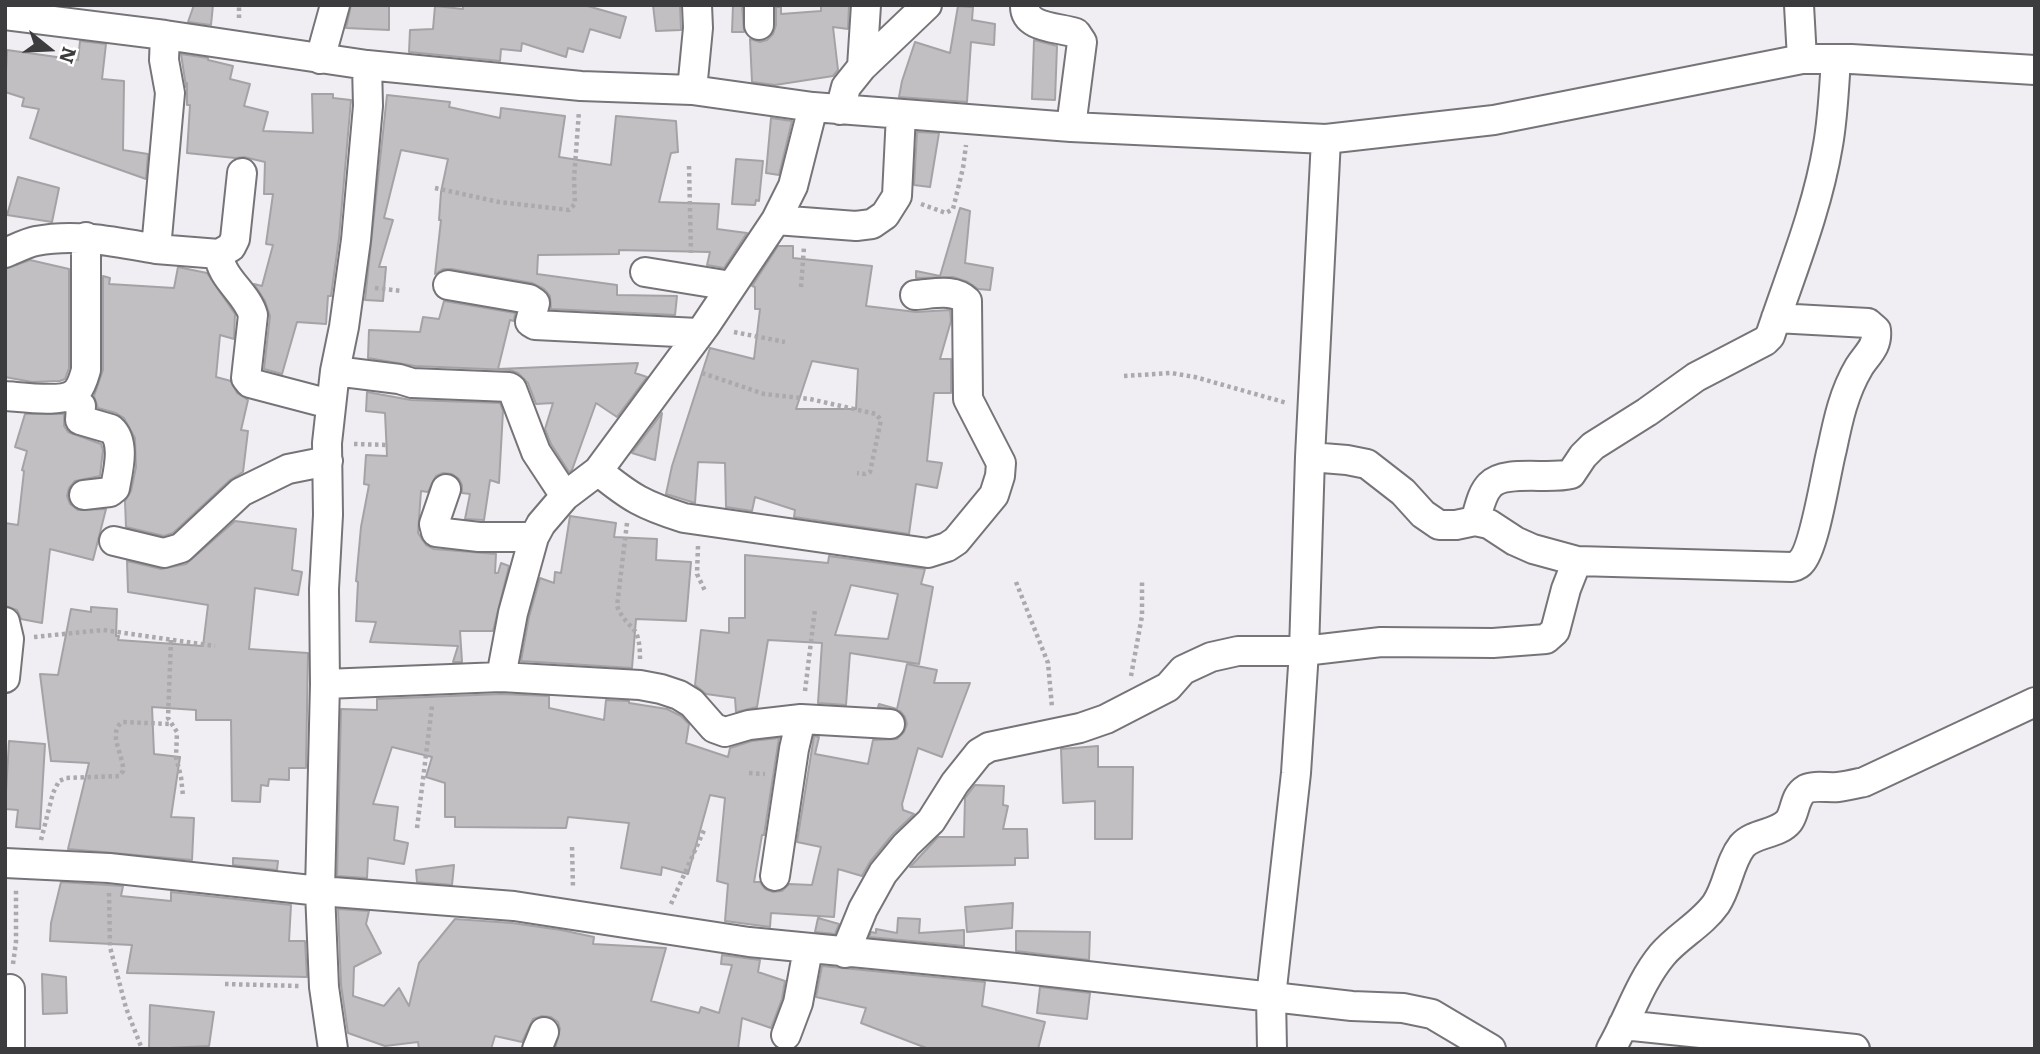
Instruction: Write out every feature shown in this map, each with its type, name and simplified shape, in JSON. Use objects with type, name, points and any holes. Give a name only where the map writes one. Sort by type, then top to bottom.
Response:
[{"type":"street","points":[[320,58],[335,5]]},
{"type":"street","points":[[692,90],[698,28],[697,5]]},
{"type":"street","points":[[862,67],[866,5]]},
{"type":"street","points":[[502,677],[513,613],[534,537],[541,524],[565,496],[598,471],[701,330],[776,220],[826,108],[862,67],[927,5]]},
{"type":"street","points":[[1025,5],[1027,16],[1032,22],[1076,33],[1082,42],[1071,127]]},
{"type":"street","points":[[1799,5],[1802,59]]},
{"type":"street","points":[[5,15],[367,65],[581,86],[692,90],[826,108],[1071,127],[1326,139],[1494,120],[1802,59],[2035,71]]},
{"type":"street","points":[[156,249],[170,93],[164,60],[165,35]]},
{"type":"street","points":[[1475,521],[1489,486],[1500,478],[1558,477],[1570,474],[1593,446],[1696,377],[1770,336],[1804,237],[1829,144],[1836,59]]},
{"type":"street","points":[[333,1049],[324,987],[320,891],[327,452],[330,404],[356,240],[368,106],[367,65]]},
{"type":"street","points":[[776,220],[856,226],[872,224],[885,215],[897,196],[901,114]]},
{"type":"street","points":[[1272,1049],[1271,997],[1295,786],[1304,651],[1310,457],[1326,139]]},
{"type":"street","points":[[5,253],[34,241],[86,237],[156,249],[219,254],[231,247],[235,239],[242,173]]},
{"type":"street","points":[[5,396],[51,398],[71,396],[78,390],[86,370],[86,237]]},
{"type":"street","points":[[219,254],[221,266],[250,305],[253,315],[246,378],[250,383],[330,404]]},
{"type":"street","points":[[645,272],[731,286]]},
{"type":"street","points":[[448,285],[529,299],[535,303],[530,322],[535,325],[701,330]]},
{"type":"street","points":[[598,471],[631,497],[650,507],[699,521],[928,553],[947,547],[956,541],[994,495],[1001,463],[968,399],[967,301],[951,292],[915,295]]},
{"type":"street","points":[[1310,457],[1367,464],[1439,525],[1475,521],[1489,524],[1533,549],[1577,561],[1792,567],[1800,564],[1816,523],[1847,388],[1872,351],[1877,330],[1868,323],[1861,322],[1776,318]]},
{"type":"street","points":[[335,371],[412,383],[509,387],[536,452],[565,496]]},
{"type":"street","points":[[71,396],[81,406],[79,420],[116,432],[120,459],[115,488],[110,492],[84,495]]},
{"type":"street","points":[[114,541],[164,553],[181,548],[241,492],[327,452]]},
{"type":"street","points":[[446,489],[434,524],[436,532],[479,537],[534,537]]},
{"type":"street","points":[[845,953],[863,909],[883,873],[931,821],[954,783],[979,753],[998,744],[1080,728],[1124,712],[1168,687],[1183,670],[1211,656],[1238,651],[1304,651],[1381,642],[1493,643],[1546,639],[1555,631],[1577,561]]},
{"type":"street","points":[[5,678],[7,631]]},
{"type":"street","points":[[325,684],[502,677],[640,685],[679,695],[692,703],[714,728],[725,732],[749,725],[801,719],[890,724]]},
{"type":"street","points":[[1855,1049],[1617,1037],[1661,957],[1678,938],[1701,921],[1714,907],[1743,844],[1786,824],[1804,790],[1864,782],[2035,702]]},
{"type":"street","points":[[775,876],[801,719]]},
{"type":"street","points":[[18,865],[109,868],[320,891],[514,906],[808,949],[1016,968],[1352,1006],[1403,1008],[1432,1014],[1488,1048]]},
{"type":"street","points":[[786,1035],[798,1003],[808,949]]},
{"type":"street","points":[[10,989],[10,1049]]},
{"type":"path","points":[[435,188],[499,202],[569,210],[572,208],[575,204],[574,178],[581,86]]},
{"type":"path","points":[[897,196],[946,213],[953,209],[963,168],[968,119]]},
{"type":"path","points":[[689,166],[692,228],[689,279]]},
{"type":"path","points":[[802,287],[806,222]]},
{"type":"path","points":[[701,330],[785,342]]},
{"type":"path","points":[[675,364],[764,394],[810,400],[876,414],[881,420],[870,472],[857,473]]},
{"type":"path","points":[[1124,376],[1171,373],[1195,377],[1312,411]]},
{"type":"path","points":[[327,452],[388,445]]},
{"type":"path","points":[[631,497],[617,606],[621,615],[638,632],[640,685]]},
{"type":"path","points":[[699,521],[697,574],[706,593]]},
{"type":"path","points":[[1016,582],[1048,663],[1055,732]]},
{"type":"path","points":[[1124,712],[1142,615],[1142,582]]},
{"type":"path","points":[[801,719],[815,609]]},
{"type":"path","points":[[7,631],[103,631],[215,646]]},
{"type":"path","points":[[171,640],[168,718],[177,732],[176,757],[183,796]]},
{"type":"path","points":[[417,828],[435,681]]},
{"type":"path","points":[[10,989],[16,942],[18,865],[59,781],[66,778],[119,776],[124,763],[115,732],[122,722],[170,724]]},
{"type":"path","points":[[660,929],[705,828]]},
{"type":"path","points":[[572,847],[573,915]]},
{"type":"path","points":[[109,868],[110,947],[126,1008],[142,1049]]},
{"type":"path","points":[[225,984],[324,987]]},
{"type":"building","points":[[194,5],[213,5],[211,25],[188,22]]},
{"type":"building","points":[[351,5],[389,5],[389,30],[346,28]]},
{"type":"building","points":[[463,5],[584,5],[626,17],[620,38],[590,29],[583,52],[568,48],[566,57],[522,43],[521,51],[501,49],[500,61],[409,52],[410,30],[433,29],[435,6],[463,9]]},
{"type":"building","points":[[653,5],[680,5],[681,30],[656,31]]},
{"type":"building","points":[[733,5],[742,5],[744,32],[732,32]]},
{"type":"building","points":[[821,5],[849,5],[848,29],[833,27],[838,70],[833,76],[775,85],[752,82],[750,39],[760,42],[773,34],[776,7],[781,7],[781,14],[821,11]]},
{"type":"building","points":[[958,6],[973,7],[972,20],[995,24],[994,45],[971,42],[967,102],[899,97],[915,42],[950,53]]},
{"type":"building","points":[[1034,40],[1057,46],[1055,100],[1032,99]]},
{"type":"building","points":[[80,41],[106,44],[102,79],[124,81],[123,150],[148,154],[146,179],[30,138],[39,109],[22,106],[24,98],[5,92],[7,50],[78,60]]},
{"type":"building","points":[[181,54],[208,58],[233,66],[230,79],[250,84],[244,106],[268,112],[263,131],[313,133],[312,94],[333,94],[333,98],[351,100],[339,238],[331,296],[328,296],[326,324],[297,322],[282,374],[264,369],[270,316],[265,301],[254,284],[262,286],[273,245],[266,244],[273,194],[264,194],[265,162],[244,157],[187,153],[190,105],[187,105],[187,83],[186,87]]},
{"type":"building","points":[[387,95],[450,102],[449,107],[500,118],[501,108],[565,116],[559,157],[611,165],[616,116],[676,121],[678,152],[671,153],[659,202],[719,204],[717,229],[747,233],[724,268],[707,265],[710,252],[619,250],[619,254],[538,255],[537,274],[617,285],[617,295],[677,296],[675,315],[551,309],[550,296],[544,289],[532,283],[451,269],[443,269],[435,274],[441,192],[448,159],[401,150],[384,218],[393,220],[379,267],[386,267],[383,301],[365,300]]},
{"type":"building","points":[[771,118],[792,121],[779,175],[766,173]]},
{"type":"building","points":[[917,132],[939,133],[930,187],[914,185]]},
{"type":"building","points":[[736,159],[763,161],[759,201],[756,200],[755,205],[732,204]]},
{"type":"building","points":[[18,177],[59,188],[52,222],[7,215]]},
{"type":"building","points":[[960,208],[970,211],[965,263],[993,268],[990,290],[978,289],[953,277],[916,278],[916,271],[940,276]]},
{"type":"building","points":[[778,246],[793,246],[793,258],[872,266],[866,306],[916,312],[950,310],[951,321],[940,359],[951,359],[951,393],[934,393],[927,461],[942,463],[937,488],[916,484],[909,534],[794,517],[795,510],[755,497],[752,511],[726,507],[725,463],[698,462],[695,503],[666,494],[672,466],[710,348],[754,359],[760,309],[755,309],[755,287],[752,286]],"holes":[[[812,361],[858,369],[856,409],[796,409]]]},
{"type":"building","points":[[30,260],[69,269],[69,368],[65,379],[60,381],[32,382],[5,377],[5,269]]},
{"type":"building","points":[[178,267],[207,273],[235,314],[234,339],[220,335],[216,377],[231,381],[237,393],[248,400],[241,430],[248,431],[243,472],[230,480],[173,533],[164,536],[126,527],[125,501],[131,491],[136,467],[135,438],[124,418],[98,408],[94,396],[103,370],[103,276],[110,278],[109,284],[174,288]]},
{"type":"building","points":[[444,301],[515,313],[514,321],[510,320],[498,369],[638,363],[635,373],[647,377],[617,417],[596,403],[569,472],[545,429],[553,403],[536,404],[528,383],[518,373],[510,370],[415,366],[368,358],[369,330],[420,332],[423,317],[439,319]]},
{"type":"building","points":[[367,392],[411,400],[500,403],[503,411],[499,483],[490,480],[484,520],[465,519],[470,494],[462,493],[459,479],[452,474],[443,473],[436,476],[428,492],[421,491],[418,533],[426,545],[434,549],[496,554],[495,573],[498,573],[501,563],[509,566],[493,631],[460,631],[462,662],[453,662],[458,646],[370,642],[376,622],[356,621],[356,581],[361,527],[369,485],[364,484],[366,455],[387,456],[385,413],[366,411]]},
{"type":"building","points":[[662,413],[655,460],[632,453]]},
{"type":"building","points":[[25,414],[64,414],[64,426],[68,432],[101,444],[103,450],[100,476],[75,481],[67,496],[70,504],[78,510],[106,509],[93,560],[50,549],[42,623],[21,619],[17,610],[5,606],[5,523],[18,525],[22,470],[27,451],[15,447]]},
{"type":"building","points":[[570,516],[616,523],[614,537],[657,539],[656,560],[691,562],[686,621],[636,619],[632,668],[521,661],[540,578],[554,583],[555,572],[561,573]]},
{"type":"building","points":[[235,521],[296,529],[292,570],[302,572],[298,595],[255,588],[249,649],[308,653],[306,768],[289,768],[289,780],[269,779],[268,786],[261,785],[260,802],[232,801],[231,720],[196,720],[196,710],[152,707],[154,754],[180,757],[171,817],[194,818],[192,860],[68,849],[89,763],[51,761],[40,674],[58,675],[71,609],[91,612],[91,607],[117,609],[118,640],[203,646],[208,605],[128,592],[127,561],[161,569],[186,564]]},
{"type":"building","points":[[745,555],[828,563],[829,556],[925,569],[921,584],[933,587],[919,664],[850,653],[846,705],[818,703],[822,643],[768,640],[757,707],[736,712],[735,698],[706,694],[695,685],[701,630],[729,633],[729,618],[745,618]],"holes":[[[851,585],[898,594],[888,639],[835,635]]]},
{"type":"building","points":[[907,664],[937,670],[934,683],[970,683],[942,757],[918,748],[902,804],[903,810],[914,814],[893,834],[862,876],[838,869],[834,917],[771,913],[770,927],[725,921],[728,884],[717,881],[725,798],[710,795],[688,874],[662,867],[661,875],[621,868],[629,823],[568,817],[566,828],[455,827],[455,817],[445,817],[445,783],[426,777],[432,757],[392,747],[373,804],[398,807],[394,840],[408,843],[404,864],[368,858],[367,878],[337,876],[341,709],[377,710],[377,699],[501,694],[549,696],[549,708],[604,720],[606,700],[629,701],[667,709],[681,716],[689,724],[686,743],[728,757],[730,748],[752,741],[779,738],[754,882],[760,882],[765,889],[773,892],[782,891],[789,884],[812,885],[821,847],[797,842],[814,736],[819,737],[815,754],[868,764],[873,740],[897,739],[904,732],[907,724],[900,711],[878,707],[879,704],[897,709]]},
{"type":"building","points":[[9,741],[45,744],[40,829],[16,827],[18,810],[5,809]]},
{"type":"building","points":[[1098,746],[1098,767],[1133,767],[1132,839],[1095,839],[1095,801],[1063,803],[1061,749]]},
{"type":"building","points":[[975,785],[1004,786],[1003,805],[1008,806],[1003,829],[1027,829],[1028,858],[1015,858],[1015,865],[910,867],[938,837],[964,837],[965,798]]},
{"type":"building","points":[[233,858],[278,861],[277,870],[233,865]]},
{"type":"building","points":[[454,865],[452,885],[417,882],[416,870]]},
{"type":"building","points":[[61,882],[123,886],[121,896],[171,901],[171,892],[291,905],[289,941],[305,941],[307,977],[127,973],[132,945],[50,941],[51,923]]},
{"type":"building","points":[[1013,903],[1012,928],[967,932],[965,907]]},
{"type":"building","points":[[338,909],[369,911],[366,924],[381,953],[354,967],[353,996],[384,1006],[399,988],[409,1006],[419,963],[455,919],[561,930],[594,937],[593,944],[666,948],[651,1001],[699,1013],[701,1007],[719,1013],[732,965],[721,964],[722,955],[760,960],[758,972],[785,981],[782,999],[771,1028],[742,1018],[738,1049],[555,1049],[560,1029],[558,1022],[551,1017],[542,1016],[533,1019],[522,1042],[495,1036],[491,1049],[419,1049],[418,1042],[385,1046],[348,1033],[341,985]]},
{"type":"building","points":[[818,918],[839,924],[835,934],[815,932]]},
{"type":"building","points":[[898,918],[920,919],[919,933],[964,930],[964,946],[869,937],[871,932],[876,933],[876,929],[897,933]]},
{"type":"building","points":[[1016,931],[1090,932],[1089,960],[1016,951]]},
{"type":"building","points":[[822,966],[985,982],[982,1006],[1045,1022],[1038,1049],[929,1049],[861,1023],[866,1008],[816,997]]},
{"type":"building","points":[[42,974],[66,977],[67,1013],[43,1014]]},
{"type":"building","points":[[1040,987],[1090,993],[1087,1019],[1037,1013]]},
{"type":"building","points":[[150,1005],[214,1012],[209,1046],[149,1049]]}]
